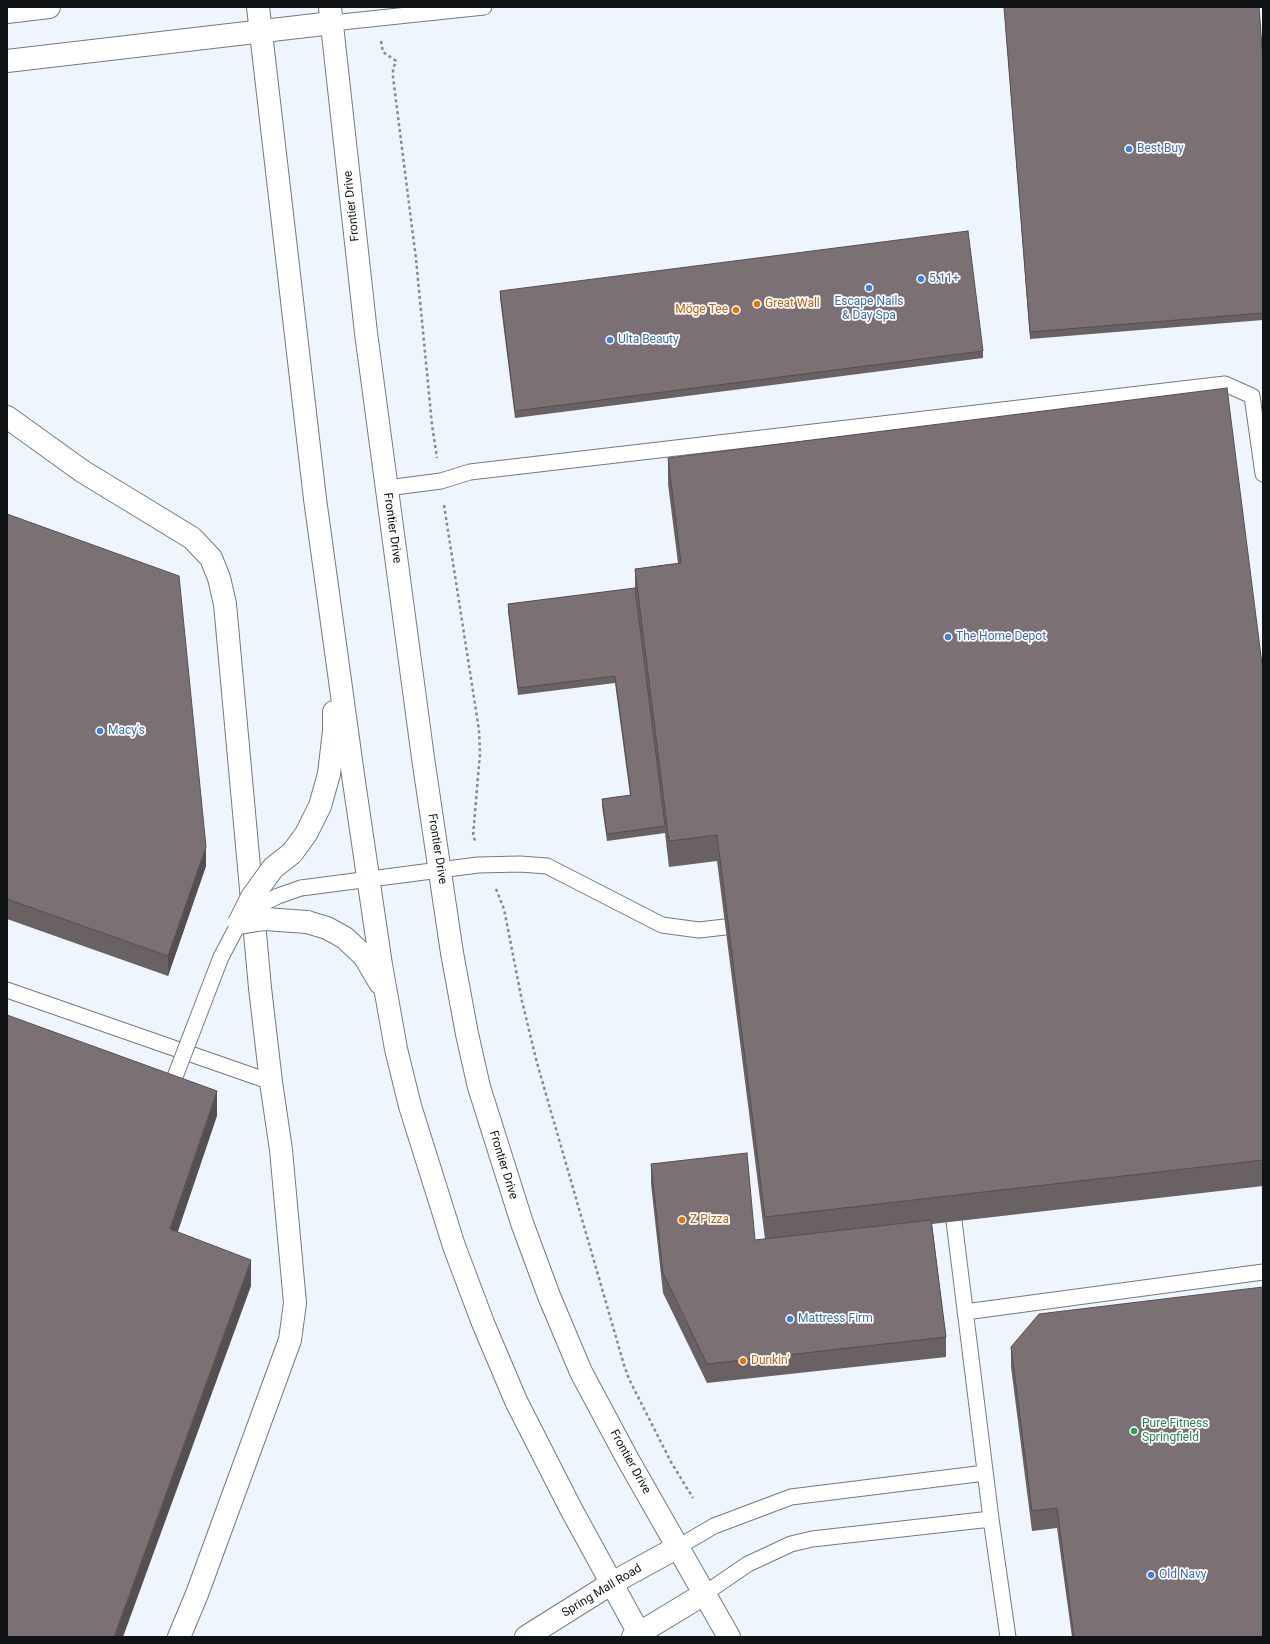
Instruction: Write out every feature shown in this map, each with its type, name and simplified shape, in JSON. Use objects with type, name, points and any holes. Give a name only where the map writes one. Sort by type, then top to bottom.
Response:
[{"type":"main road","points":[[7,12],[49,7]]},
{"type":"main road","points":[[258,7],[301,385],[336,648],[386,994],[396,1049],[410,1106],[454,1246],[482,1323],[516,1401],[638,1636],[704,1594]]},
{"type":"main road","points":[[7,61],[260,31],[331,15]]},
{"type":"main road","name":"Frontier Drive","points":[[331,15],[366,333],[422,750],[452,953],[467,1034],[479,1087],[522,1223],[549,1296],[581,1372],[627,1458],[729,1637]]},
{"type":"main road","points":[[7,417],[82,471],[192,538],[211,558],[220,578],[225,604],[260,988],[281,1150],[295,1303],[290,1340],[197,1594],[179,1637]]},
{"type":"main road","points":[[239,923],[252,897],[273,868],[292,853],[306,834],[320,806],[329,774],[334,731],[336,648]]},
{"type":"main road","points":[[239,923],[264,919],[307,922],[326,928],[345,938],[364,956],[386,994]]},
{"type":"main road","name":"Spring Mall Road","points":[[526,1637],[612,1584],[678,1547]]},
{"type":"lane","points":[[331,15],[378,18],[484,7]]},
{"type":"lane","points":[[387,488],[441,481],[470,472],[1225,384],[1252,396],[1263,474]]},
{"type":"lane","points":[[167,1098],[221,957],[239,923],[256,908],[278,896],[301,888],[486,865],[520,864],[547,866],[662,925],[699,930],[726,927]]},
{"type":"lane","points":[[7,990],[271,1082]]},
{"type":"lane","points":[[954,1221],[985,1473],[1008,1637]]},
{"type":"lane","points":[[965,1312],[1263,1272]]},
{"type":"lane","points":[[678,1547],[714,1526],[791,1497],[985,1473]]},
{"type":"lane","points":[[704,1594],[748,1564],[791,1544],[812,1539],[991,1519]]},
{"type":"path","points":[[378,18],[383,52],[396,61],[393,68],[393,77],[416,259],[432,425],[479,730],[480,753],[473,836],[504,909],[522,1001],[537,1063],[624,1365],[629,1379],[671,1462],[693,1498]]},
{"type":"building","points":[[1004,7],[1259,7],[1263,61],[1263,313],[1030,332]]},
{"type":"building","points":[[968,231],[983,351],[515,411],[500,291]]},
{"type":"building","points":[[1227,388],[1263,672],[1263,1160],[765,1217],[717,835],[669,841],[635,569],[681,563],[668,458]]},
{"type":"building","name":"Macy's","points":[[7,514],[179,576],[206,847],[168,956],[7,899]]},
{"type":"building","points":[[635,588],[665,826],[607,834],[602,799],[631,795],[615,676],[518,688],[508,604]]},
{"type":"building","points":[[7,1015],[217,1091],[170,1229],[251,1260],[114,1637],[7,1637]]},
{"type":"building","points":[[747,1153],[755,1240],[931,1220],[946,1337],[707,1364],[663,1273],[651,1164]]},
{"type":"building","points":[[1263,1287],[1263,1637],[1074,1637],[1057,1508],[1032,1511],[1011,1347],[1039,1314]]},
{"type":"place","name":"Best Buy","points":[[1129,149]]},
{"type":"place","name":"5.11+","points":[[921,279]]},
{"type":"place","name":"Escape Nails & Day Spa","points":[[869,288]]},
{"type":"place","name":"Great Wall","points":[[757,304]]},
{"type":"place","name":"Möge Tee","points":[[736,310]]},
{"type":"place","name":"Ulta Beauty","points":[[610,340]]},
{"type":"place","name":"The Home Depot","points":[[948,637]]},
{"type":"place","name":"Macy's","points":[[100,731]]},
{"type":"place","name":"Z Pizza","points":[[682,1220]]},
{"type":"place","name":"Mattress Firm","points":[[790,1319]]},
{"type":"place","name":"Dunkin'","points":[[743,1361]]},
{"type":"place","name":"Pure Fitness Springfield","points":[[1134,1431]]},
{"type":"place","name":"Old Navy","points":[[1151,1575]]}]
